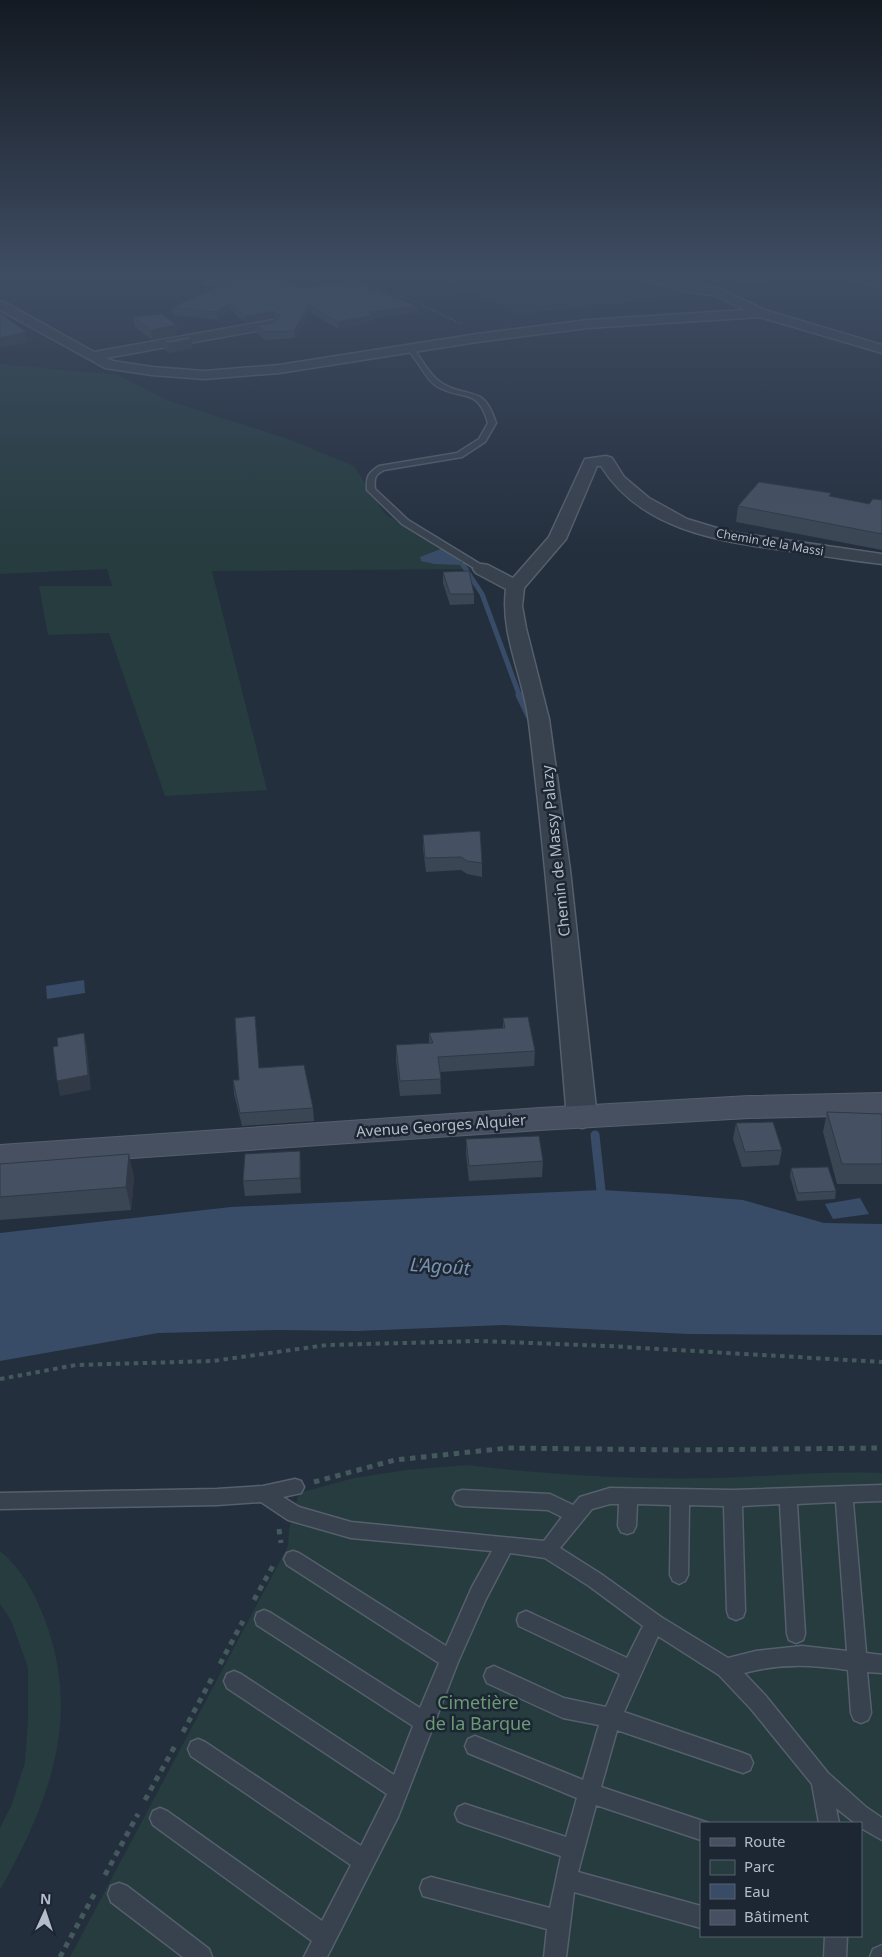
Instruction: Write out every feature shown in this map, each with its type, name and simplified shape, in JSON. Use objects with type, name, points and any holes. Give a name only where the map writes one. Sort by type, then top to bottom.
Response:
[{"type":"main road","name":"Avenue Georges Alquier","points":[[0,1156],[540,1118],[582,1118],[749,1107],[882,1104]]},
{"type":"street","points":[[126,367],[152,371],[219,375],[290,367]]},
{"type":"street","name":"Chemin de la Massi","points":[[515,587],[558,539],[590,462],[606,460],[618,480],[643,502],[681,523],[728,537],[882,559]]},
{"type":"street","points":[[482,569],[515,587]]},
{"type":"street","name":"Chemin de Massy Palazy","points":[[515,587],[513,606],[516,628],[542,738],[558,870],[582,1118]]},
{"type":"lane","points":[[426,367],[441,386],[477,397],[490,413],[492,423],[482,440],[459,454],[441,459],[382,468],[373,472],[370,479],[371,490],[405,522],[482,569]]},
{"type":"lane","points":[[0,1501],[217,1497],[263,1494],[295,1487]]},
{"type":"lane","points":[[548,1550],[586,1504],[610,1496],[733,1498],[882,1493]]},
{"type":"lane","points":[[263,1494],[294,1514],[351,1530],[505,1544],[548,1550],[595,1580],[654,1623],[726,1668],[758,1702],[821,1780],[859,1814],[882,1830]]},
{"type":"lane","points":[[844,1494],[861,1713]]},
{"type":"lane","points":[[627,1526],[628,1496]]},
{"type":"lane","points":[[788,1496],[796,1634]]},
{"type":"lane","points":[[679,1576],[680,1497]]},
{"type":"lane","points":[[462,1498],[550,1502],[576,1515]]},
{"type":"lane","points":[[733,1498],[736,1611]]},
{"type":"lane","points":[[315,1957],[391,1810],[450,1659],[479,1593],[505,1544]]},
{"type":"lane","points":[[284,1555],[450,1659]]},
{"type":"lane","points":[[253,1615],[424,1722]]},
{"type":"lane","points":[[526,1620],[631,1669]]},
{"type":"lane","points":[[555,1957],[558,1921],[572,1849],[611,1718],[631,1669],[654,1623]]},
{"type":"lane","points":[[726,1668],[756,1660],[802,1654],[882,1664]]},
{"type":"lane","points":[[494,1676],[563,1708],[611,1718],[743,1763]]},
{"type":"lane","points":[[234,1681],[398,1790]]},
{"type":"lane","points":[[475,1746],[589,1793],[700,1830]]},
{"type":"lane","points":[[198,1749],[364,1861]]},
{"type":"lane","points":[[821,1780],[829,1822]]},
{"type":"lane","points":[[466,1814],[572,1849]]},
{"type":"lane","points":[[160,1818],[325,1937]]},
{"type":"lane","points":[[566,1879],[700,1917]]},
{"type":"lane","points":[[431,1888],[558,1921]]},
{"type":"lane","points":[[119,1894],[202,1957]]},
{"type":"lane","points":[[835,1957],[836,1937]]},
{"type":"path","points":[[0,1379],[76,1365],[214,1361],[327,1345],[479,1341],[608,1346],[882,1362]]},
{"type":"path","points":[[295,1487],[395,1460],[508,1448],[670,1450],[882,1448]]},
{"type":"path","points":[[103,1879],[253,1615],[284,1555],[279,1530],[263,1494]]},
{"type":"path","points":[[60,1957],[98,1888]]},
{"type":"green space","points":[[0,367],[36,367],[118,375],[169,401],[285,438],[354,466],[385,514],[473,569],[212,571],[267,790],[165,796],[109,633],[48,635],[39,586],[112,586],[107,569],[0,574]]},
{"type":"green space","name":"Cimetière de la Barque","points":[[467,1465],[529,1472],[655,1478],[882,1473],[882,1957],[70,1957],[288,1546],[289,1530],[299,1493],[354,1478],[406,1470]]},
{"type":"green space","points":[[0,1551],[21,1574],[32,1591],[45,1620],[56,1656],[60,1692],[60,1726],[55,1759],[46,1792],[18,1857],[0,1890],[0,1828],[12,1804],[25,1762],[28,1719],[28,1668],[11,1620],[0,1604]]},
{"type":"water","points":[[443,548],[455,556],[463,565],[434,564],[421,561],[420,557]]},
{"type":"water","points":[[84,980],[85,993],[47,999],[46,986]]},
{"type":"water","name":"L'Agoût","points":[[601,1190],[743,1200],[824,1223],[882,1224],[882,1335],[689,1334],[503,1325],[357,1331],[278,1330],[158,1333],[0,1361],[0,1233],[231,1207]]},
{"type":"water","points":[[860,1198],[869,1214],[833,1219],[825,1204]]},
{"type":"building","points":[[759,482],[831,493],[829,496],[869,504],[873,499],[882,500],[882,534],[738,506]]},
{"type":"building","points":[[469,571],[474,594],[450,594],[443,572]]},
{"type":"building","points":[[480,831],[482,863],[467,861],[461,857],[425,858],[423,835]]},
{"type":"building","points":[[255,1016],[259,1068],[304,1065],[313,1108],[240,1113],[233,1080],[239,1080],[235,1018]]},
{"type":"building","points":[[528,1017],[535,1051],[438,1057],[441,1079],[400,1081],[396,1045],[433,1043],[429,1033],[505,1028],[503,1018]]},
{"type":"building","points":[[84,1033],[88,1075],[57,1081],[53,1047],[58,1046],[57,1038]]},
{"type":"building","points":[[827,1112],[882,1114],[882,1164],[842,1164]]},
{"type":"building","points":[[773,1122],[782,1150],[745,1152],[736,1123]]},
{"type":"building","points":[[539,1136],[543,1161],[469,1166],[466,1139]]},
{"type":"building","points":[[300,1151],[300,1178],[243,1181],[245,1154]]},
{"type":"building","points":[[129,1154],[126,1187],[0,1197],[0,1164]]},
{"type":"building","points":[[828,1167],[836,1191],[798,1193],[791,1168]]},
{"type":"waterway","points":[[463,565],[482,594],[520,697]]},
{"type":"waterway","points":[[519,695],[531,720]]},
{"type":"waterway","points":[[595,1135],[602,1200]]}]
